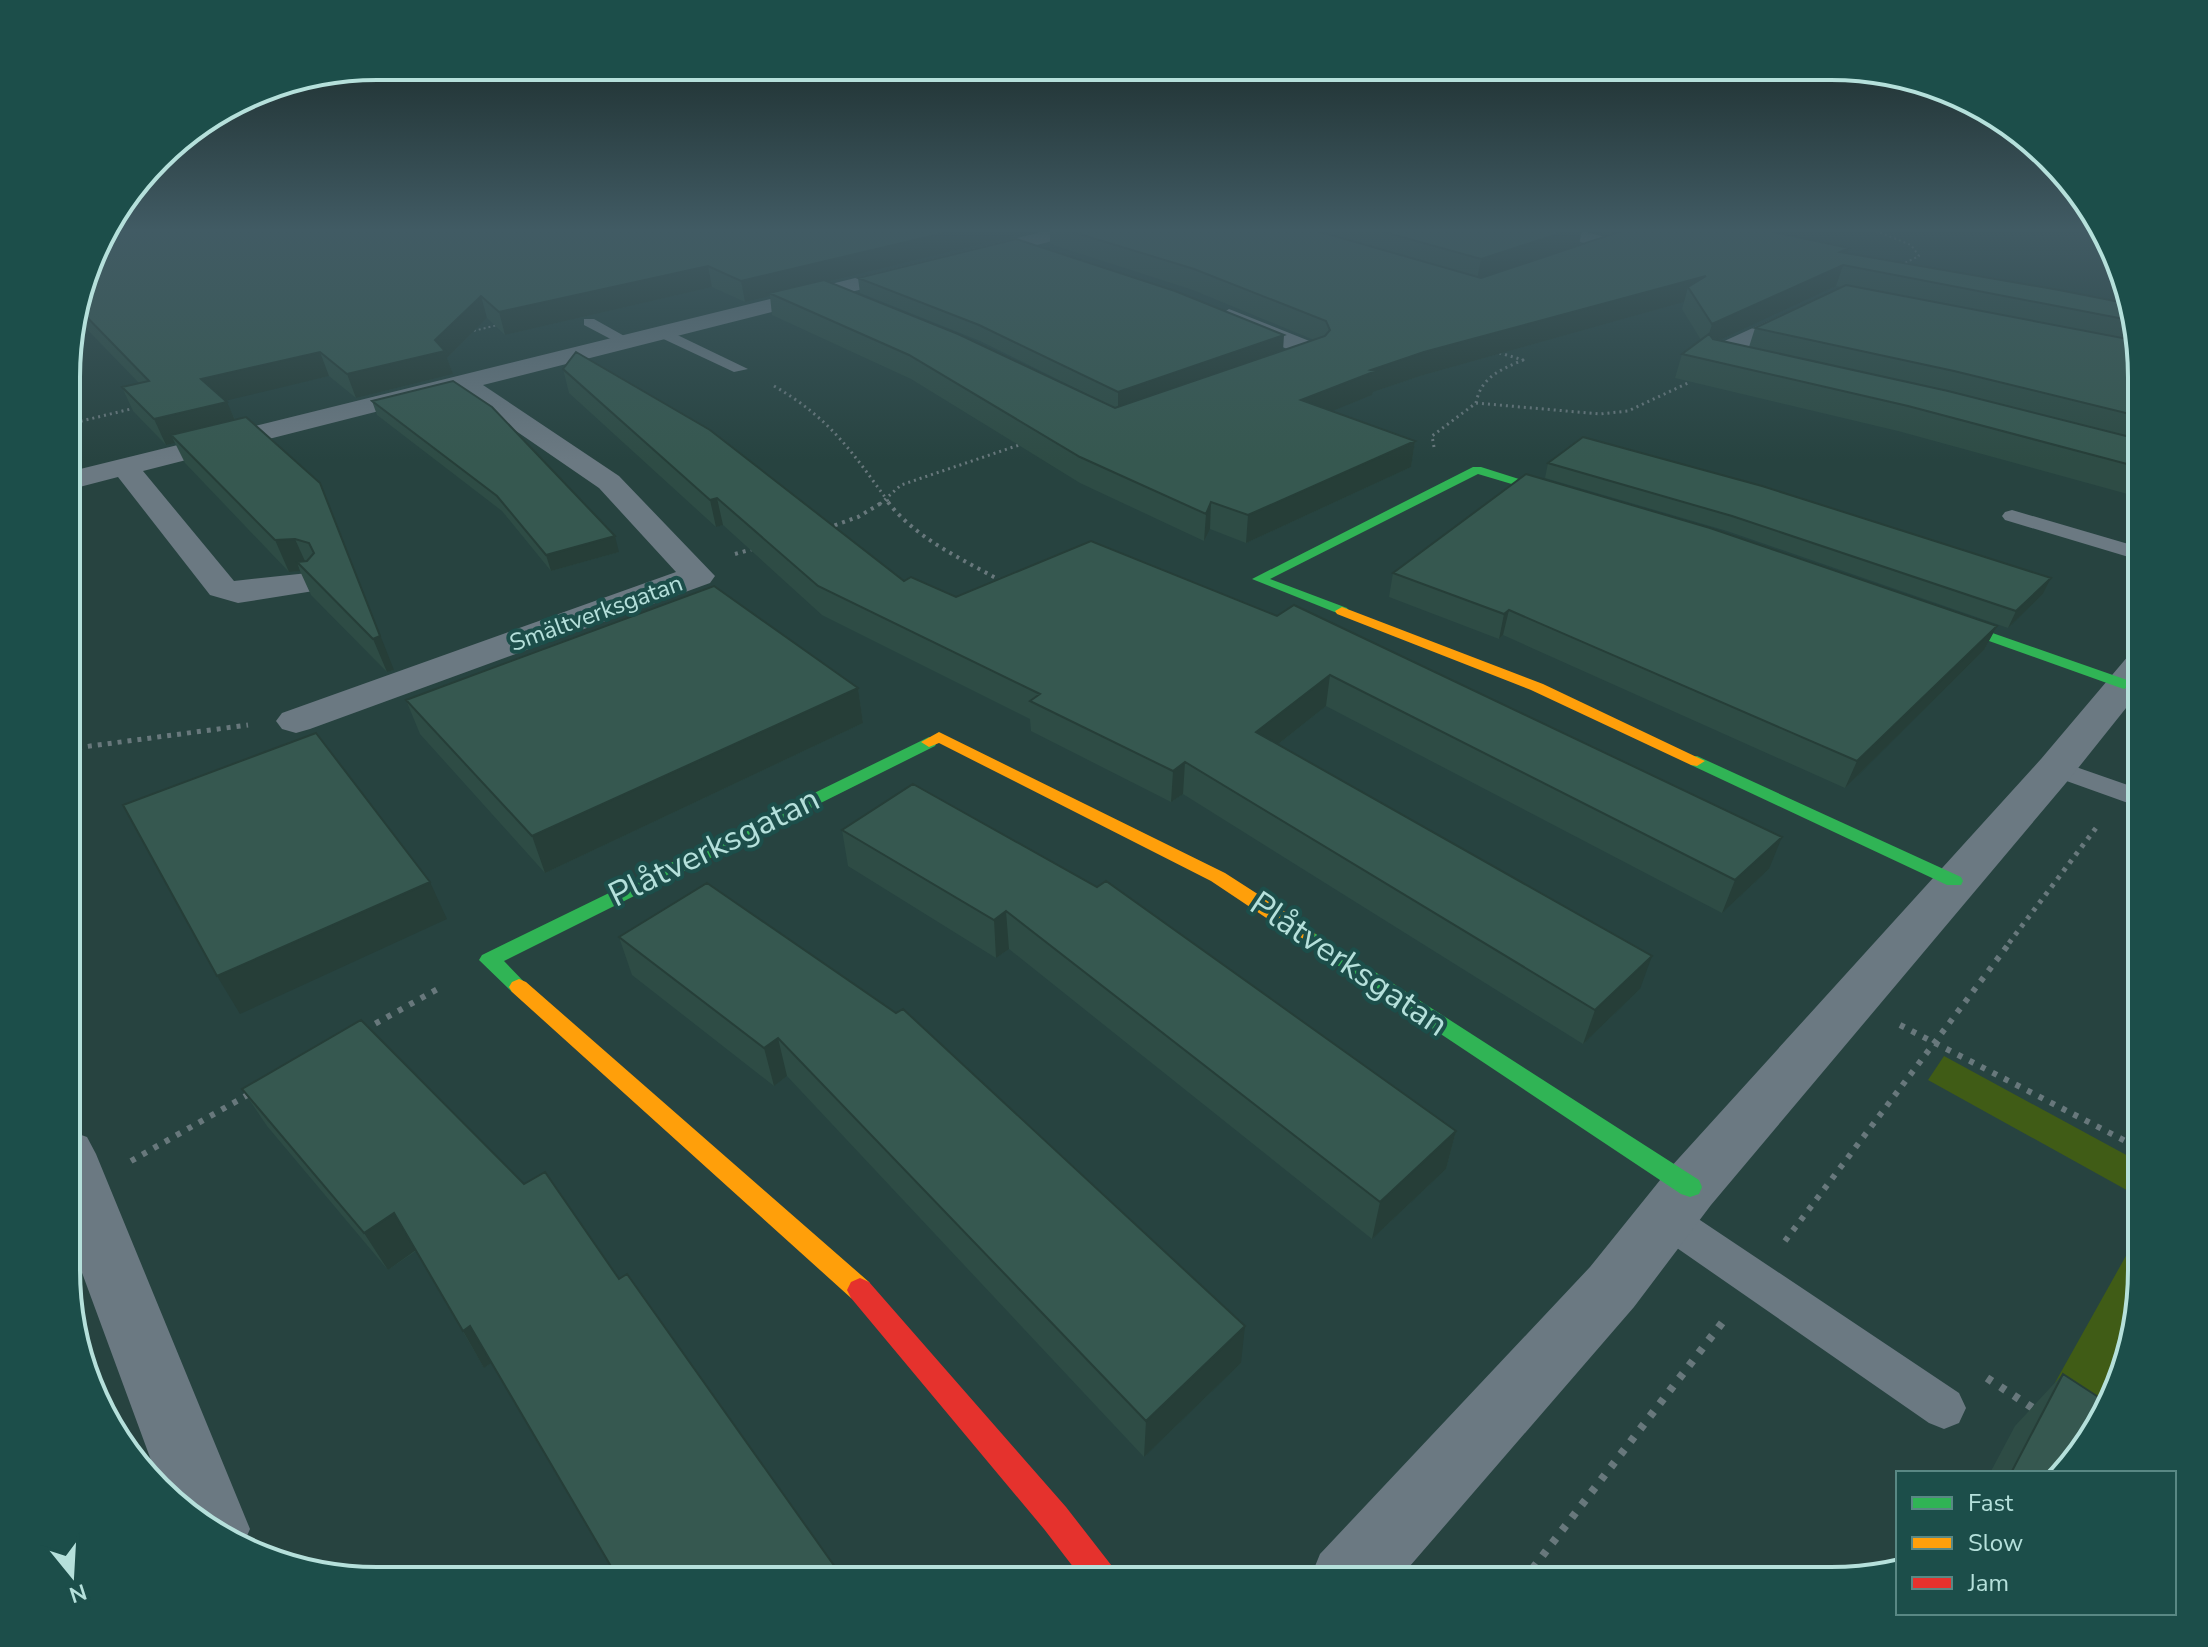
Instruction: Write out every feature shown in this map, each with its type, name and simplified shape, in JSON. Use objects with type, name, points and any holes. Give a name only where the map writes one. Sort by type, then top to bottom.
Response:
[{"type":"street","points":[[80,478],[770,306]]},
{"type":"street","points":[[1777,368],[1716,354],[1815,306]]},
{"type":"street","points":[[1213,310],[1313,351],[1257,372]]},
{"type":"street","name":"Smältverksgatan","points":[[296,721],[698,576],[609,482],[463,383]]},
{"type":"street","points":[[125,467],[222,588],[238,593],[308,583]]},
{"type":"street","points":[[1596,505],[1477,470],[1259,579],[1537,687],[1954,881]]},
{"type":"street","points":[[1920,612],[2128,672]]},
{"type":"street","points":[[1360,1567],[1612,1287],[1678,1202],[1954,881],[2056,768],[2128,679]]},
{"type":"street","name":"Plåtverksgatan","points":[[489,960],[939,737],[1218,877],[1678,1202]]},
{"type":"street","points":[[489,960],[853,1282],[1055,1518],[1093,1567]]},
{"type":"street","points":[[80,1187],[207,1514]]},
{"type":"lane","points":[[589,322],[627,342]]},
{"type":"lane","points":[[662,333],[740,369]]},
{"type":"lane","points":[[2012,516],[2128,551]]},
{"type":"lane","points":[[2056,768],[2128,795]]},
{"type":"lane","points":[[1678,1202],[1757,1278],[1944,1408]]},
{"type":"path","points":[[457,334],[503,324]]},
{"type":"path","points":[[1477,470],[1432,445],[1432,436],[1476,403],[1479,388],[1495,372],[1523,360],[1492,350]]},
{"type":"path","points":[[1476,403],[1570,413],[1628,411],[1709,373],[1731,358]]},
{"type":"path","points":[[740,369],[810,407],[841,437],[898,515],[942,548],[1011,587]]},
{"type":"path","points":[[80,421],[142,407]]},
{"type":"path","points":[[818,531],[849,522],[887,501],[901,485],[1035,440]]},
{"type":"path","points":[[690,568],[758,547]]},
{"type":"path","points":[[80,747],[206,729],[296,721]]},
{"type":"path","points":[[1534,1567],[1935,1041],[2128,802]]},
{"type":"path","points":[[353,1036],[489,960]]},
{"type":"path","points":[[1852,1003],[1935,1041],[2128,1142]]},
{"type":"path","points":[[80,1169],[257,1090]]},
{"type":"path","points":[[1982,1375],[2047,1417]]},
{"type":"green space","points":[[1944,1056],[2128,1156],[2128,1191],[1928,1080]]},
{"type":"green space","points":[[2128,1252],[2125,1308],[2118,1347],[2088,1418],[2086,1421],[2047,1397]]},
{"type":"building","points":[[89,306],[471,306],[435,340],[445,351],[347,374],[320,352],[201,379],[227,402],[154,419],[122,387],[149,381],[86,317]]},
{"type":"building","points":[[492,306],[527,306],[499,312]]},
{"type":"building","points":[[798,306],[888,306],[958,334],[1115,408],[1325,336],[1330,330],[1326,321],[1288,306],[1595,306],[1424,352],[1371,370],[1376,371],[1301,400],[1415,441],[1248,515],[1211,502],[1206,514],[1080,457],[909,355]]},
{"type":"building","points":[[930,306],[1212,306],[1284,335],[1118,392],[979,325]]},
{"type":"building","points":[[1700,306],[1752,306],[1712,324]]},
{"type":"building","points":[[1802,306],[1955,306],[2125,338],[2128,414],[1954,371],[1755,328]]},
{"type":"building","points":[[2055,306],[2119,306],[2122,319]]},
{"type":"building","points":[[1709,334],[1713,339],[1948,391],[2128,436],[2128,464],[1908,406],[1682,354]]},
{"type":"building","points":[[576,352],[710,430],[904,581],[911,577],[956,597],[1091,541],[1277,616],[1294,605],[1782,837],[1735,880],[1330,675],[1256,732],[1652,956],[1595,1010],[1185,762],[1173,771],[1030,701],[1040,694],[818,586],[717,498],[710,500],[563,369]]},
{"type":"building","points":[[453,381],[492,407],[615,536],[546,555],[497,496],[372,401]]},
{"type":"building","points":[[246,417],[320,483],[380,636],[373,639],[297,562],[307,561],[314,553],[309,543],[295,539],[275,540],[171,435]]},
{"type":"building","points":[[1583,437],[1762,486],[2051,578],[2016,611],[1732,516],[1548,463]]},
{"type":"building","points":[[1526,474],[1710,528],[1997,626],[1857,761],[1509,610],[1504,614],[1393,573]]},
{"type":"building","points":[[714,586],[858,688],[532,836],[406,700]]},
{"type":"building","points":[[316,733],[430,882],[217,976],[123,805]]},
{"type":"building","points":[[913,784],[1097,887],[1106,881],[1456,1131],[1380,1202],[1006,911],[994,920],[842,830]]},
{"type":"building","points":[[707,883],[896,1013],[903,1009],[1245,1326],[1146,1421],[778,1038],[764,1048],[619,937]]},
{"type":"building","points":[[361,1020],[524,1184],[545,1172],[619,1279],[627,1274],[835,1567],[611,1567],[470,1326],[463,1331],[394,1213],[364,1233],[242,1089]]},
{"type":"building","points":[[2063,1374],[2099,1397],[2078,1435],[2049,1471],[2012,1471]]},
{"type":"traffic: fast","points":[[1342,611],[1259,579],[1477,470],[1573,498]]},
{"type":"traffic: fast","points":[[1935,617],[2124,684]]},
{"type":"traffic: fast","points":[[519,987],[489,960],[929,742]]},
{"type":"traffic: fast","points":[[1697,761],[1954,881]]},
{"type":"traffic: fast","points":[[1305,934],[1690,1187]]},
{"type":"traffic: slow","points":[[1342,611],[1537,687],[1697,761]]},
{"type":"traffic: slow","points":[[929,742],[939,737],[1218,877],[1305,934]]},
{"type":"traffic: slow","points":[[519,987],[860,1290]]},
{"type":"traffic: jam","points":[[860,1290],[1093,1567]]}]
